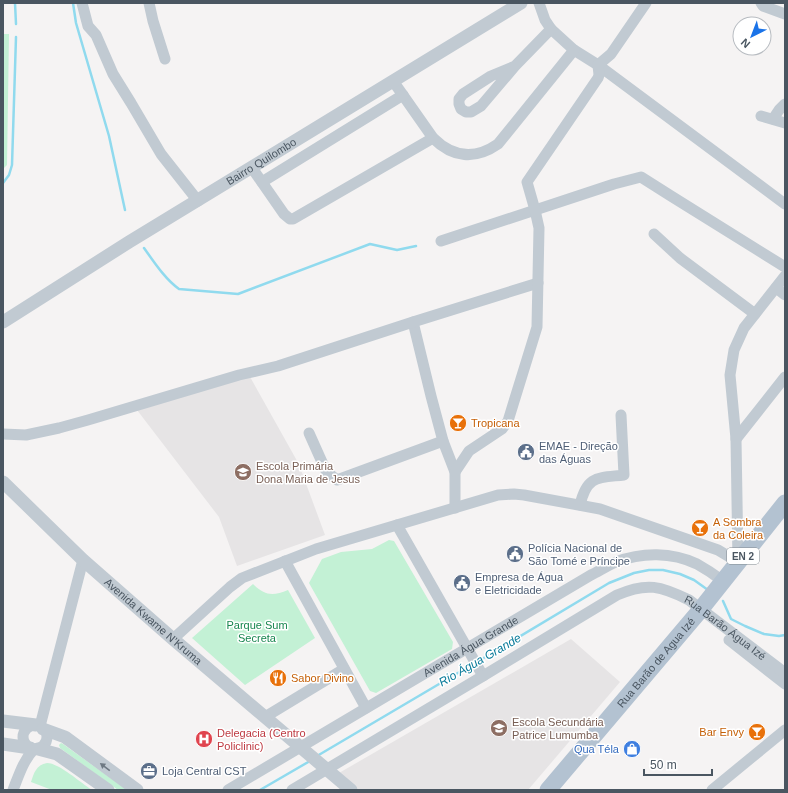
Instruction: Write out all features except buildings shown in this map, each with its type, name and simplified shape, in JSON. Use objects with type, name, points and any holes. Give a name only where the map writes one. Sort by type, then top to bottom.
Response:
[{"type":"main road","name":"EN 2","points":[[699,612],[785,503]]},
{"type":"main road","name":"Rua Barão de Agua Izé","points":[[548,790],[699,612]]},
{"type":"street","points":[[82,3],[88,26],[96,35],[113,74],[160,154],[198,201]]},
{"type":"street","points":[[149,3],[165,59]]},
{"type":"street","name":"Bairro Quilombo","points":[[3,322],[129,242],[521,3]]},
{"type":"street","points":[[539,3],[545,20],[551,30],[574,50],[598,65],[785,204]]},
{"type":"street","points":[[598,65],[610,54],[646,3]]},
{"type":"street","points":[[761,3],[763,6],[785,14]]},
{"type":"street","points":[[515,66],[491,76],[463,94],[459,99],[461,109],[466,112],[470,112],[481,106],[515,66],[551,30]]},
{"type":"street","points":[[393,81],[433,138],[439,144],[453,152],[461,154],[476,154],[491,148],[504,138],[574,50]]},
{"type":"street","points":[[455,472],[469,451],[502,429],[508,421],[537,327],[539,228],[527,182],[598,78],[598,65]]},
{"type":"street","points":[[262,182],[403,95]]},
{"type":"street","points":[[773,119],[785,104]]},
{"type":"street","points":[[761,116],[785,123]]},
{"type":"street","points":[[252,168],[284,214],[290,219],[293,219],[433,138]]},
{"type":"street","points":[[441,241],[614,184],[641,177],[785,267]]},
{"type":"street","points":[[654,234],[680,258],[755,314]]},
{"type":"street","points":[[738,562],[736,439],[730,376],[734,350],[744,328],[785,276]]},
{"type":"street","points":[[3,434],[26,435],[67,426],[239,375],[278,366],[538,283]]},
{"type":"street","points":[[776,288],[785,295]]},
{"type":"street","points":[[413,322],[430,396],[443,441],[455,472],[455,508]]},
{"type":"street","points":[[736,439],[785,377]]},
{"type":"street","points":[[580,504],[585,488],[591,482],[598,478],[624,475],[621,415]]},
{"type":"street","points":[[310,433],[326,471],[337,480],[443,441]]},
{"type":"street","name":"Avenida Kwame N’Kruma","points":[[3,482],[83,560],[173,639],[351,790]]},
{"type":"street","points":[[173,639],[242,578],[316,549],[483,499],[505,494],[524,495],[600,508],[718,550],[738,562]]},
{"type":"street","points":[[397,525],[481,673]]},
{"type":"street","name":"Avenida Água Grande","points":[[292,790],[314,758],[366,708],[470,653],[591,575],[616,562],[640,556],[673,556],[698,565],[723,581]]},
{"type":"street","points":[[39,727],[83,560]]},
{"type":"street","points":[[285,561],[366,708]]},
{"type":"street","name":"Avenida Água Grande","points":[[228,790],[314,758],[481,673],[617,595],[640,587],[662,589]]},
{"type":"street","name":"Rua Barão Água Izé","points":[[662,589],[689,600],[699,612],[785,684]]},
{"type":"street","name":"Rua Barão Água Izé","points":[[699,612],[785,673]]},
{"type":"street","points":[[265,717],[344,668]]},
{"type":"street","points":[[3,721],[39,727],[65,737],[137,790]]},
{"type":"street","points":[[13,790],[26,760],[34,749],[44,744],[46,740],[45,732],[39,727],[32,726],[23,734],[24,742],[34,749]]},
{"type":"street","points":[[712,790],[785,730]]},
{"type":"street","points":[[3,744],[57,754],[108,790]]},
{"type":"shaded area","name":"Escola Primária Dona Maria de Jesus","points":[[249,375],[296,459],[325,535],[237,566],[219,517],[137,410]]},
{"type":"shaded area","name":"Escola Secundária Patrice Lumumba","points":[[571,639],[620,682],[528,790],[358,790],[339,773]]},
{"type":"green space","points":[[3,34],[9,34],[7,165],[3,169]]},
{"type":"green space","points":[[389,540],[394,541],[453,642],[452,649],[376,693],[370,691],[309,583],[322,559],[341,552],[372,549]]},
{"type":"green space","name":"Parque Sum Secreta","points":[[253,584],[261,591],[269,594],[288,590],[315,638],[245,685],[192,638]]},
{"type":"green space","points":[[61,743],[127,790],[118,790],[60,748],[59,745]]},
{"type":"green space","points":[[47,763],[58,766],[92,790],[52,790],[31,782],[34,773],[38,768]]},
{"type":"waterway","points":[[15,3],[16,24]]},
{"type":"waterway","points":[[73,3],[76,23],[109,136],[125,210]]},
{"type":"waterway","points":[[3,183],[9,175],[12,165],[16,37]]},
{"type":"waterway","points":[[144,248],[164,275],[179,289],[238,294],[370,244],[397,250],[416,246]]},
{"type":"waterway","name":"Rio Água Grande","points":[[477,662],[609,583],[634,573],[649,570],[663,570],[680,574],[694,580],[708,590]]},
{"type":"waterway","points":[[723,601],[731,619],[764,634],[779,636],[785,635]]},
{"type":"waterway","name":"Rio Água Grande","points":[[317,756],[473,664]]},
{"type":"waterway","name":"Rio Água Grande","points":[[260,790],[310,761]]},
{"type":"place","name":"Tropicana","points":[[458,423]]},
{"type":"place","name":"EMAE - Direção das Águas","points":[[526,452]]},
{"type":"place","name":"Escola Primária Dona Maria de Jesus","points":[[243,472]]},
{"type":"place","name":"A Sombra da Coleira","points":[[700,528]]},
{"type":"place","name":"Polícia Nacional de São Tomé e Príncipe","points":[[515,554]]},
{"type":"place","name":"Empresa de Água e Eletricidade","points":[[462,583]]},
{"type":"place","name":"Sabor Divino","points":[[278,678]]},
{"type":"place","name":"Escola Secundária Patrice Lumumba","points":[[499,728]]},
{"type":"place","name":"Bar Envy","points":[[757,732]]},
{"type":"place","name":"Delegacia (Centro Policlinic)","points":[[204,739]]},
{"type":"place","name":"Qua Téla","points":[[632,749]]},
{"type":"place","name":"Loja Central CST","points":[[149,771]]}]
